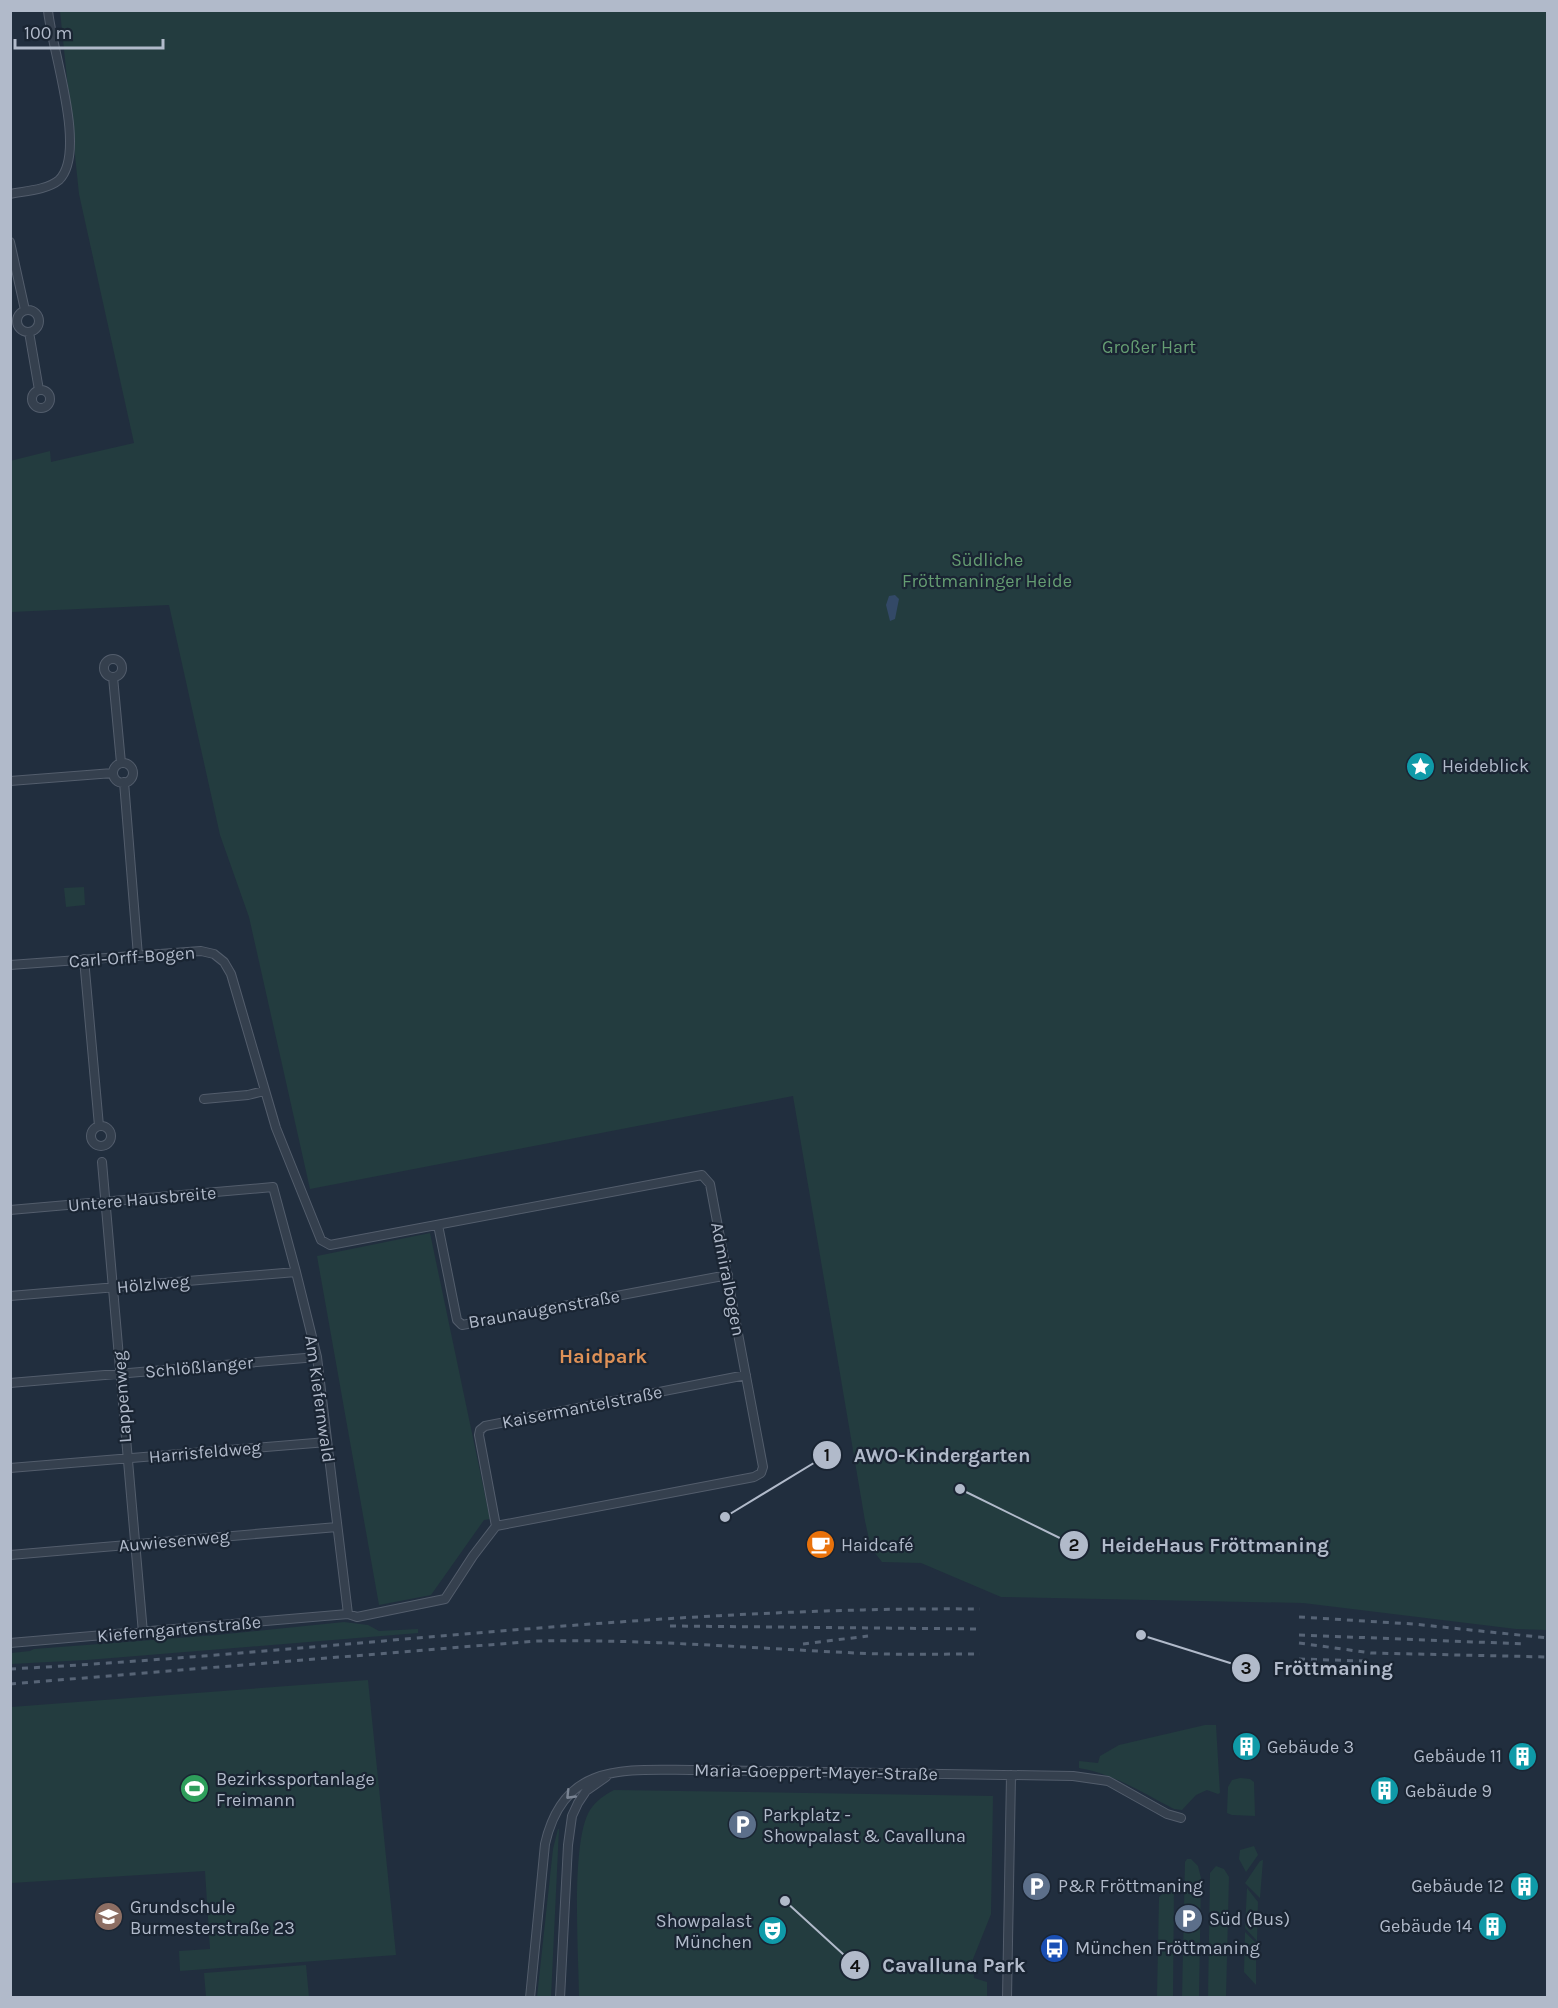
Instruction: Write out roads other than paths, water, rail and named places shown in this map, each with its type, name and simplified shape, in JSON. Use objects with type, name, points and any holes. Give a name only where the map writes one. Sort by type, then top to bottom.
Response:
[{"type":"street","points":[[10,194],[52,184],[59,180],[68,165],[70,146],[60,65],[48,10]]},
{"type":"street","points":[[10,242],[26,310]]},
{"type":"street","points":[[26,310],[33,311],[39,319],[35,329],[29,332],[14,325],[18,317],[26,310]]},
{"type":"street","points":[[29,332],[39,390]]},
{"type":"street","points":[[113,677],[121,763]]},
{"type":"street","points":[[121,763],[127,764],[133,771],[132,777],[124,782],[116,779],[113,773],[115,767],[121,763]]},
{"type":"street","points":[[10,782],[113,773]]},
{"type":"street","points":[[124,782],[138,956]]},
{"type":"street","name":"Carl-Orff-Bogen","points":[[10,965],[201,951],[213,954],[224,962],[231,974],[264,1091]]},
{"type":"street","points":[[84,959],[99,1126]]},
{"type":"street","points":[[204,1099],[248,1095],[264,1091]]},
{"type":"street","name":"Admiralbogen","points":[[264,1091],[280,1140],[321,1240],[330,1245],[702,1175],[710,1184],[763,1471],[758,1476],[496,1526]]},
{"type":"street","name":"Lappenweg","points":[[102,1162],[143,1633]]},
{"type":"street","name":"Untere Hausbreite","points":[[10,1210],[273,1187]]},
{"type":"street","name":"Am Kiefernwald","points":[[273,1187],[317,1357],[348,1614]]},
{"type":"street","name":"Braunaugenstraße","points":[[438,1225],[456,1316],[462,1325],[728,1275]]},
{"type":"street","name":"Hölzlweg","points":[[10,1296],[296,1272]]},
{"type":"street","name":"Schlößlanger","points":[[10,1383],[317,1357]]},
{"type":"street","name":"Kaisermantelstraße","points":[[496,1526],[479,1435],[480,1430],[485,1426],[746,1376]]},
{"type":"street","name":"Harrisfeldweg","points":[[10,1468],[327,1442]]},
{"type":"street","points":[[348,1614],[357,1617],[446,1599],[473,1556],[496,1526]]},
{"type":"street","name":"Auwiesenweg","points":[[10,1555],[337,1527]]},
{"type":"street","name":"Kieferngartenstraße","points":[[10,1643],[348,1614]]},
{"type":"street","name":"Maria-Goeppert-Mayer-Straße","points":[[530,1998],[545,1844],[549,1829],[561,1804],[575,1789],[602,1774],[647,1770],[1073,1776],[1108,1781],[1167,1814],[1181,1818]]},
{"type":"street","name":"Maria-Goeppert-Mayer-Straße","points":[[560,1998],[568,1845],[573,1816],[586,1791],[606,1776],[621,1772]]},
{"type":"street","points":[[1007,1998],[1011,1775]]},
{"type":"water","points":[[895,595],[899,599],[895,619],[890,621],[886,605],[889,596]]},
{"type":"railway","points":[[10,1669],[253,1652],[616,1622],[859,1610],[980,1609]]},
{"type":"railway","points":[[1299,1617],[1413,1624],[1548,1638]]},
{"type":"railway","points":[[670,1626],[980,1629]]},
{"type":"railway","points":[[1299,1635],[1526,1644]]},
{"type":"railway","points":[[803,1644],[868,1636]]},
{"type":"railway","points":[[10,1684],[536,1641],[656,1643],[871,1654],[980,1654]]},
{"type":"railway","points":[[1299,1643],[1371,1653],[1548,1657]]},
{"type":"railway","points":[[1299,1659],[1364,1661]]},
{"type":"place","name":"Heideblick","points":[[1421,766]]},
{"type":"place","name":"HeideHaus Fröttmaning","points":[[960,1489]]},
{"type":"place","name":"AWO-Kindergarten","points":[[725,1517]]},
{"type":"place","name":"Haidcafé","points":[[820,1545]]},
{"type":"place","name":"Fröttmaning","points":[[1141,1635]]},
{"type":"place","name":"Gebäude 3","points":[[1246,1747]]},
{"type":"place","name":"Gebäude 11","points":[[1523,1756]]},
{"type":"place","name":"Bezirkssportanlage Freimann","points":[[195,1789]]},
{"type":"place","name":"Gebäude 9","points":[[1384,1791]]},
{"type":"place","name":"Parkplatz - Showpalast & Cavalluna","points":[[742,1825]]},
{"type":"place","name":"P&R Fröttmaning","points":[[1037,1886]]},
{"type":"place","name":"Gebäude 12","points":[[1525,1886]]},
{"type":"place","name":"Cavalluna Park","points":[[785,1901]]},
{"type":"place","name":"Grundschule Burmesterstraße 23","points":[[109,1917]]},
{"type":"place","name":"Süd (Bus)","points":[[1188,1919]]},
{"type":"place","name":"Gebäude 14","points":[[1493,1926]]},
{"type":"place","name":"Showpalast München","points":[[773,1931]]},
{"type":"place","name":"München Fröttmaning","points":[[1054,1948]]},
{"type":"district","name":"Haidpark","points":[[603,1356]]},
{"type":"park label","name":"Großer Hart","points":[[1149,347]]},
{"type":"park label","name":"Südliche Fröttmaninger Heide","points":[[987,570]]}]
